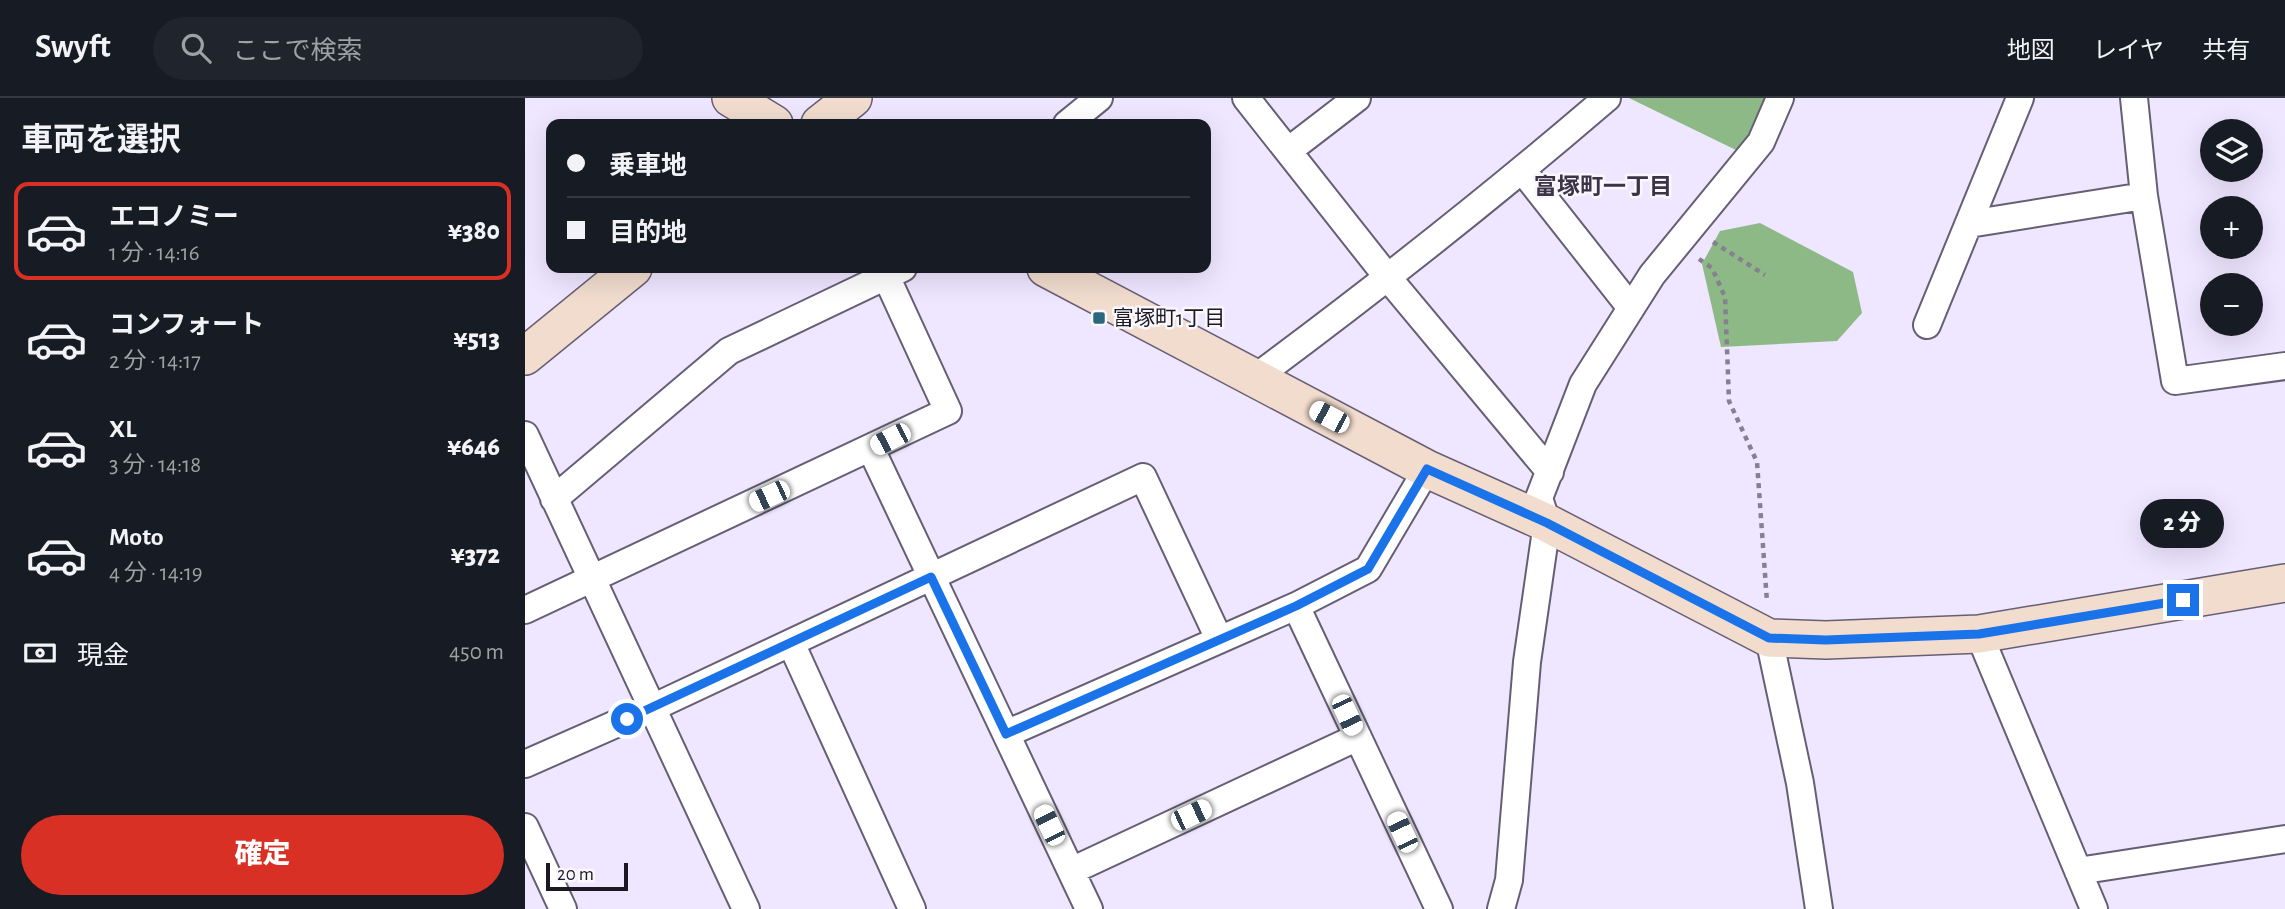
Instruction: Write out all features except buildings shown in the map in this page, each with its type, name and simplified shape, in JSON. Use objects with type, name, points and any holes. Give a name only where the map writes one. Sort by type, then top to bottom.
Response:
[{"type":"street","points":[[730,98],[766,119]]},
{"type":"street","points":[[826,119],[853,98]]},
{"type":"street","points":[[1073,119],[1099,98]]},
{"type":"street","points":[[1246,98],[1389,279],[1550,472]]},
{"type":"street","points":[[1288,151],[1357,98]]},
{"type":"street","points":[[1255,378],[1389,279],[1523,171],[1607,98]]},
{"type":"street","points":[[1501,909],[1509,880],[1527,662],[1547,523],[1539,498],[1583,384],[1652,275],[1761,142],[1780,98]]},
{"type":"street","points":[[1927,325],[2020,98]]},
{"type":"street","points":[[2134,98],[2144,197],[2175,381],[2285,366]]},
{"type":"street","points":[[1523,171],[1631,308]]},
{"type":"street","points":[[1969,224],[2144,197]]},
{"type":"street","points":[[525,356],[627,273]]},
{"type":"street","points":[[554,499],[729,351],[892,273]]},
{"type":"street","points":[[525,610],[948,411],[894,273]]},
{"type":"street","points":[[1056,273],[1427,469],[1547,523],[1769,638],[1826,640],[1979,634],[2285,583]]},
{"type":"street","points":[[525,435],[746,909]]},
{"type":"street","points":[[871,449],[1089,909]]},
{"type":"street","points":[[1006,734],[1296,606],[1368,569],[1427,469]]},
{"type":"street","points":[[525,764],[652,708],[1143,477],[1219,639]]},
{"type":"street","points":[[1296,606],[1358,737],[1432,907]]},
{"type":"street","points":[[1979,634],[2094,909]]},
{"type":"street","points":[[1769,638],[1800,783],[1819,909]]},
{"type":"street","points":[[791,643],[912,909]]},
{"type":"street","points":[[1071,871],[1358,737]]},
{"type":"street","points":[[525,827],[563,909]]},
{"type":"street","points":[[2078,871],[2285,839]]},
{"type":"path","points":[[1683,236],[1765,275]]},
{"type":"path","points":[[1683,236],[1712,268],[1725,297],[1729,401],[1757,462],[1769,638]]},
{"type":"green space","points":[[1629,98],[1769,98],[1765,111],[1738,151]]},
{"type":"green space","points":[[1760,223],[1853,272],[1862,313],[1837,341],[1721,347],[1702,264],[1720,231]]},
{"type":"place","name":"富塚町1丁目","points":[[1099,318]]},
{"type":"district","name":"富塚町一丁目","points":[[1603,186]]},
{"type":"route","points":[[627,719],[931,577],[1006,734],[1296,606],[1368,569],[1427,469],[1547,523],[1769,638],[1939,638],[1979,634],[2183,600]]}]
